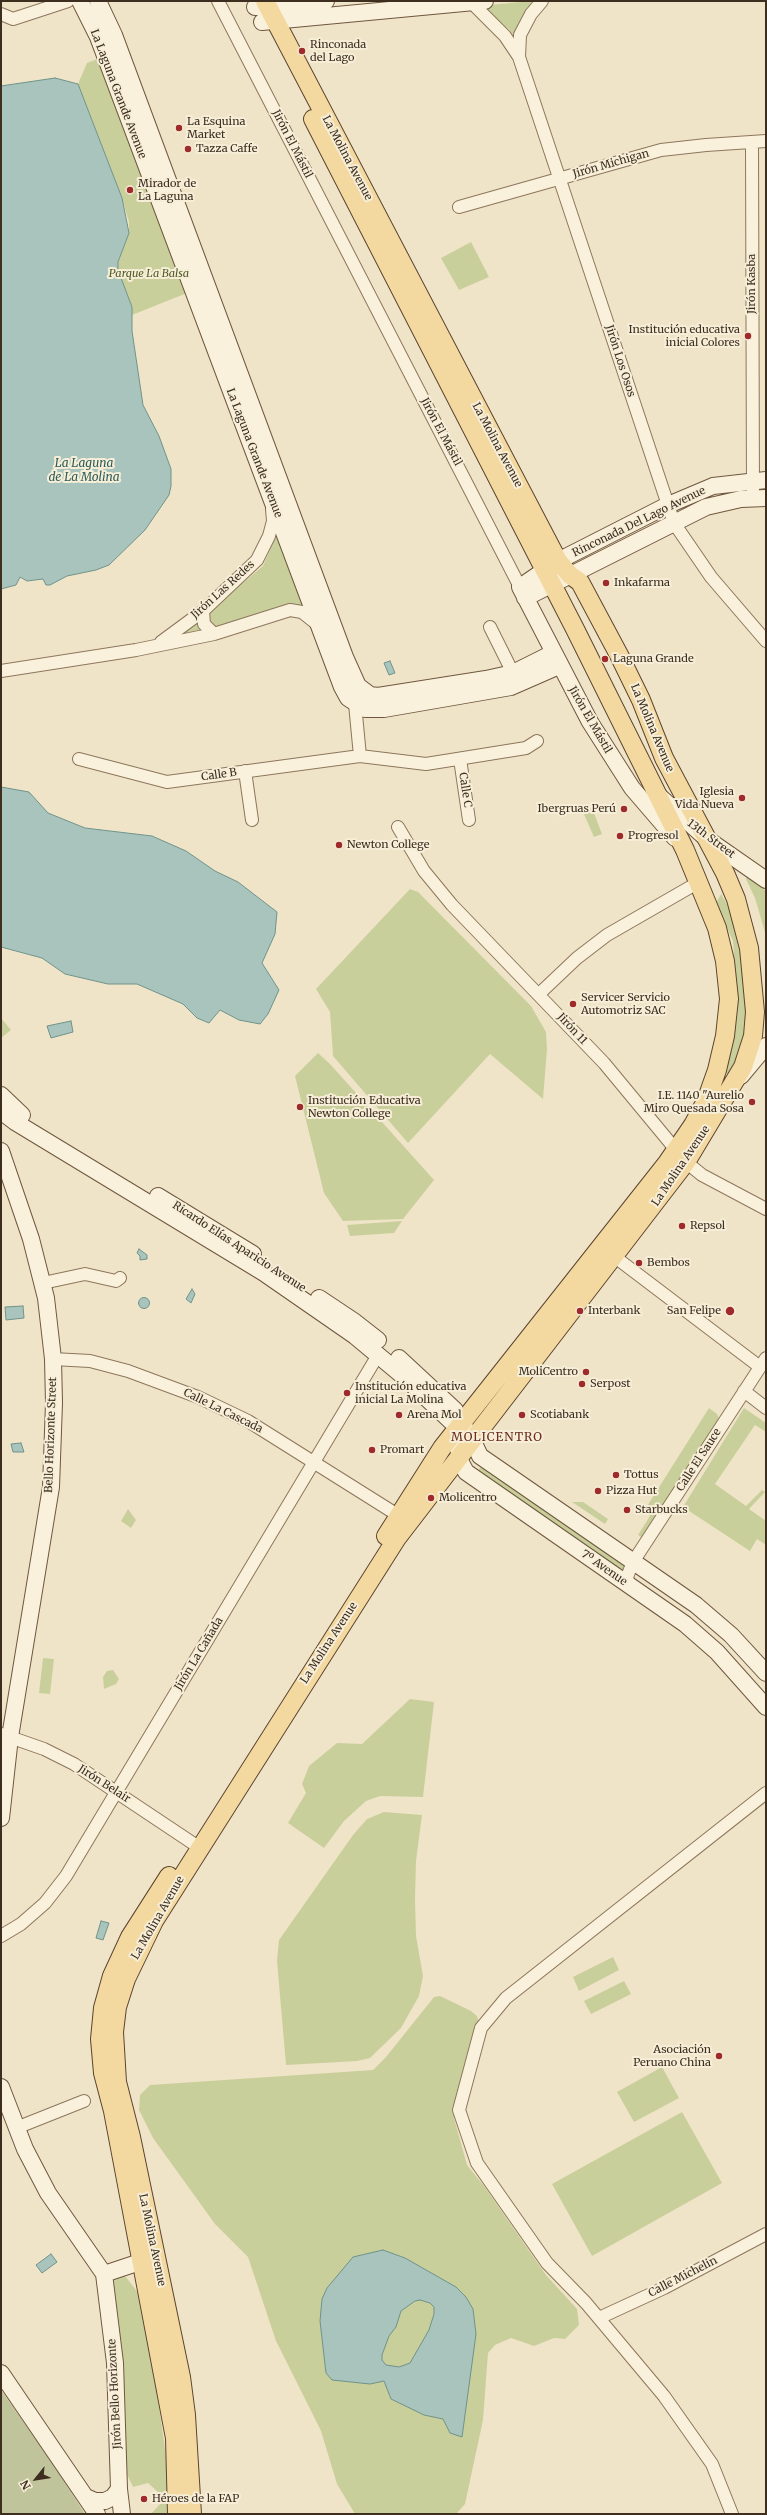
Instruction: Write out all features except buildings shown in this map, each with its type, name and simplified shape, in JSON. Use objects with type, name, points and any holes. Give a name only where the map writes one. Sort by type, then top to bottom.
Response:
[{"type":"main road","name":"La Molina Avenue","points":[[263,9],[383,227],[685,850],[717,928],[725,960],[729,999],[725,1036],[717,1070],[706,1101],[681,1156],[616,1257],[472,1440],[459,1459],[404,1519]]},
{"type":"main road","name":"La Molina Avenue","points":[[192,2514],[186,2415],[181,2377],[149,2260],[103,2073],[101,2026],[107,1993],[117,1963],[148,1907],[195,1845],[404,1519],[442,1448],[681,1156],[737,1080],[753,1036],[755,1012],[750,948],[736,900],[707,839],[664,758],[641,700],[619,655],[580,582],[570,575],[551,571],[406,301],[263,9]]},
{"type":"main road","points":[[383,227],[406,301]]},
{"type":"main road","name":"La Molina Avenue","points":[[149,2260],[175,2438],[177,2514]]},
{"type":"street","points":[[1,14],[14,19],[68,1]]},
{"type":"street","name":"La Laguna Grande Avenue","points":[[80,1],[98,37],[228,363]]},
{"type":"street","name":"La Laguna Grande Avenue","points":[[98,1],[116,43],[228,363],[339,659],[342,687],[355,704],[375,710],[510,678],[556,660]]},
{"type":"street","name":"Jirón El Mástil","points":[[218,1],[523,592],[556,660],[590,722],[632,788],[685,850]]},
{"type":"street","points":[[263,9],[326,1]]},
{"type":"street","points":[[263,9],[377,6],[475,1]]},
{"type":"street","name":"Jirón Los Osos","points":[[475,1],[505,36],[519,57],[674,523],[711,577],[766,641]]},
{"type":"street","name":"Jirón Los Osos","points":[[519,57],[520,35],[531,14],[542,1]]},
{"type":"street","name":"Jirón Michigan","points":[[459,207],[661,150],[706,144],[766,141]]},
{"type":"street","name":"Jirón Kasba","points":[[752,142],[759,498]]},
{"type":"street","name":"La Laguna Grande Avenue","points":[[269,473],[272,501],[319,627],[339,659],[364,692],[378,696],[510,678]]},
{"type":"street","name":"Rinconada Del Lago Avenue","points":[[523,592],[551,571],[668,505],[713,486],[759,480]]},
{"type":"street","name":"Rinconada Del Lago Avenue","points":[[570,575],[706,507],[741,499],[759,498]]},
{"type":"street","name":"Jirón Las Redes","points":[[158,644],[203,611],[257,560],[265,548],[273,521],[272,501]]},
{"type":"street","name":"Jirón Las Redes","points":[[1,671],[214,634],[290,610],[302,612],[312,618],[319,627]]},
{"type":"street","points":[[203,611],[204,624],[214,634]]},
{"type":"street","points":[[490,627],[510,678]]},
{"type":"street","points":[[355,704],[360,756]]},
{"type":"street","name":"Calle B","points":[[79,759],[167,782],[360,756],[426,764],[526,748],[537,741]]},
{"type":"street","name":"Calle C","points":[[460,759],[469,820]]},
{"type":"street","points":[[245,771],[252,820]]},
{"type":"street","name":"13th Street","points":[[658,796],[707,839],[766,880]]},
{"type":"street","name":"Jirón 11","points":[[398,827],[424,871],[452,905],[539,994],[618,1080],[681,1156],[702,1175],[766,1208]]},
{"type":"street","points":[[539,994],[577,958],[607,936],[699,882]]},
{"type":"street","points":[[737,1080],[766,1046]]},
{"type":"street","name":"Ricardo Elías Aparicio Avenue","points":[[1,1095],[28,1119],[222,1234],[355,1322],[419,1375],[461,1423]]},
{"type":"street","name":"Ricardo Elías Aparicio Avenue","points":[[1,1111],[8,1125],[264,1273],[378,1355],[461,1423]]},
{"type":"street","name":"Bello Horizonte Street","points":[[1,1151],[31,1239],[43,1283],[53,1359],[51,1487],[6,1736],[1,1818]]},
{"type":"street","points":[[616,1257],[763,1363]]},
{"type":"street","points":[[43,1283],[85,1274],[116,1281],[120,1278]]},
{"type":"street","name":"Jirón La Cañada","points":[[1,1936],[21,1924],[45,1903],[66,1876],[315,1463],[378,1355]]},
{"type":"street","name":"Calle La Cascada","points":[[53,1359],[90,1361],[128,1370],[198,1397],[248,1421],[404,1519]]},
{"type":"street","name":"Calle El Sauce","points":[[629,1585],[627,1577],[633,1562],[763,1363]]},
{"type":"street","points":[[744,1391],[766,1408]]},
{"type":"street","points":[[459,1459],[461,1423]]},
{"type":"street","name":"7º Avenue","points":[[461,1423],[480,1456],[696,1605],[731,1635],[766,1673]]},
{"type":"street","name":"7º Avenue","points":[[459,1459],[466,1472],[685,1624],[712,1647],[766,1706]]},
{"type":"street","name":"Jirón Belair","points":[[6,1736],[44,1750],[74,1764],[195,1845]]},
{"type":"street","points":[[732,2514],[712,2464],[664,2396],[599,2318],[547,2263],[477,2163],[459,2110],[481,2028],[506,1998],[766,1793]]},
{"type":"street","points":[[1,2087],[25,2149],[48,2193],[104,2274],[149,2260]]},
{"type":"street","points":[[16,2128],[84,2101]]},
{"type":"street","name":"Calle Michelin","points":[[599,2318],[664,2288],[766,2234]]},
{"type":"street","name":"Jirón Bello Horizonte","points":[[104,2274],[115,2363],[119,2489],[122,2514]]},
{"type":"street","points":[[1,2373],[97,2514]]},
{"type":"street","points":[[86,2497],[95,2501],[104,2501],[113,2497],[119,2489]]},
{"type":"green space","points":[[532,1],[514,36],[509,29],[479,6]]},
{"type":"green space","name":"Parque La Balsa","points":[[100,58],[187,293],[132,315],[132,307],[118,270],[118,262],[129,233],[129,222],[122,198],[78,84],[87,63]]},
{"type":"green space","points":[[471,242],[489,277],[459,290],[441,258]]},
{"type":"green space","points":[[277,534],[307,610],[294,607],[275,608],[245,621],[178,637],[263,566]]},
{"type":"green space","points":[[592,808],[602,834],[594,837],[583,812]]},
{"type":"green space","points":[[747,875],[766,891],[766,936],[755,898],[746,879]]},
{"type":"green space","points":[[410,889],[418,892],[531,1006],[546,1032],[547,1049],[543,1099],[490,1054],[408,1143],[333,1056],[330,1012],[316,989]]},
{"type":"green space","points":[[721,894],[736,920],[749,1005],[747,1042],[732,1075],[726,1073],[730,1052],[736,981],[733,941],[716,903]]},
{"type":"green space","points":[[1,1018],[11,1030],[1,1038]]},
{"type":"green space","points":[[318,1053],[330,1064],[434,1180],[403,1219],[343,1221],[324,1193],[295,1076]]},
{"type":"green space","points":[[402,1221],[394,1233],[350,1236],[347,1225]]},
{"type":"green space","points":[[709,1408],[717,1414],[720,1421],[644,1539],[638,1535],[650,1516],[644,1511]]},
{"type":"green space","points":[[744,1408],[766,1423],[766,1432],[755,1425],[715,1484],[746,1506],[762,1490],[765,1492],[749,1509],[766,1521],[766,1545],[757,1539],[750,1551],[683,1507]]},
{"type":"green space","points":[[482,1466],[626,1563],[624,1566],[624,1575],[476,1472]]},
{"type":"green space","points":[[572,1502],[583,1502],[608,1519],[605,1524]]},
{"type":"green space","points":[[128,1509],[136,1520],[131,1528],[121,1521]]},
{"type":"green space","points":[[43,1658],[54,1659],[50,1694],[39,1693]]},
{"type":"green space","points":[[113,1670],[119,1679],[116,1684],[104,1689],[103,1677],[107,1671]]},
{"type":"green space","points":[[410,1699],[434,1702],[423,1797],[380,1796],[366,1801],[344,1821],[324,1848],[288,1823],[306,1793],[302,1784],[309,1766],[337,1743],[362,1744]]},
{"type":"green space","points":[[384,1812],[422,1815],[416,1861],[415,1900],[416,1936],[423,1976],[419,1996],[401,2028],[370,2058],[357,2061],[286,2065],[277,1961],[279,1940],[353,1835],[367,1819]]},
{"type":"green space","points":[[613,1957],[619,1970],[579,1991],[573,1977]]},
{"type":"green space","points":[[624,1981],[631,1994],[591,2014],[584,2001]]},
{"type":"green space","points":[[440,1996],[471,2011],[477,2016],[479,2023],[462,2079],[454,2118],[467,2165],[484,2186],[546,2275],[577,2309],[579,2325],[565,2339],[554,2338],[534,2346],[511,2338],[495,2345],[488,2353],[483,2420],[465,2504],[457,2513],[355,2514],[337,2484],[321,2431],[276,2341],[248,2257],[215,2224],[153,2138],[139,2110],[140,2095],[150,2085],[373,2070],[386,2057],[434,1997]]},
{"type":"green space","points":[[662,2067],[679,2098],[634,2122],[617,2092]]},
{"type":"green space","points":[[682,2112],[722,2183],[592,2256],[552,2184]]},
{"type":"green space","points":[[122,2272],[139,2294],[155,2378],[167,2463],[168,2514],[151,2514],[160,2504],[159,2493],[148,2483],[133,2487],[126,2472],[112,2276]]},
{"type":"green space","points":[[1,2390],[52,2463],[85,2514],[1,2514]]},
{"type":"water","name":"La Laguna de La Molina","points":[[55,78],[78,84],[122,198],[129,233],[118,262],[118,270],[132,307],[132,331],[143,405],[159,436],[171,469],[171,486],[169,495],[145,530],[109,565],[96,570],[67,576],[50,585],[46,585],[43,579],[27,581],[20,577],[16,585],[1,589],[1,86]]},
{"type":"water","points":[[390,661],[395,673],[389,675],[384,663]]},
{"type":"water","points":[[1,787],[29,792],[48,813],[85,828],[152,836],[186,851],[215,871],[238,882],[277,912],[275,934],[262,963],[279,990],[268,1014],[260,1024],[239,1020],[220,1010],[209,1023],[197,1018],[183,1004],[137,984],[108,984],[65,974],[42,958],[1,947]]},
{"type":"water","points":[[71,1021],[73,1032],[51,1038],[47,1026]]},
{"type":"water","points":[[139,1249],[147,1255],[147,1259],[140,1260],[140,1256],[137,1253]]},
{"type":"water","points":[[192,1289],[195,1294],[191,1303],[186,1299]]},
{"type":"water","points":[[144,1297],[148,1299],[150,1303],[148,1307],[144,1309],[140,1307],[138,1303],[140,1299]]},
{"type":"water","points":[[23,1306],[24,1318],[6,1320],[5,1307]]},
{"type":"water","points":[[21,1443],[24,1452],[13,1452],[11,1444]]},
{"type":"water","points":[[101,1921],[109,1923],[103,1940],[96,1938]]},
{"type":"water","points":[[383,2250],[405,2258],[456,2287],[466,2297],[473,2309],[476,2334],[462,2437],[450,2433],[443,2419],[424,2415],[391,2399],[384,2381],[370,2384],[332,2380],[326,2373],[320,2321],[322,2299],[327,2288],[353,2257]],"holes":[[[420,2300],[430,2303],[434,2307],[434,2314],[429,2330],[410,2363],[399,2367],[386,2365],[382,2360],[382,2355],[389,2336],[396,2327],[401,2311],[415,2301]]]},
{"type":"water","points":[[51,2254],[57,2262],[42,2273],[36,2265]]},
{"type":"place","name":"Rinconada del Lago","points":[[302,51]]},
{"type":"place","name":"La Esquina Market","points":[[179,128]]},
{"type":"place","name":"Tazza Caffe","points":[[188,149]]},
{"type":"place","name":"Mirador de La Laguna","points":[[130,190]]},
{"type":"place","name":"Institución educativa inicial Colores","points":[[748,336]]},
{"type":"place","name":"Inkafarma","points":[[606,583]]},
{"type":"place","name":"Laguna Grande","points":[[605,659]]},
{"type":"place","name":"Iglesia Vida Nueva","points":[[742,798]]},
{"type":"place","name":"Ibergruas Perú","points":[[624,809]]},
{"type":"place","name":"Progresol","points":[[620,836]]},
{"type":"place","name":"Newton College","points":[[339,845]]},
{"type":"place","name":"Servicer Servicio Automotriz SAC","points":[[573,1004]]},
{"type":"place","name":"I.E. 1140 \"Aurelio Miro Quesada Sosa","points":[[752,1102]]},
{"type":"place","name":"Institución Educativa Newton College","points":[[300,1107]]},
{"type":"place","name":"Repsol","points":[[682,1226]]},
{"type":"place","name":"Bembos","points":[[639,1263]]},
{"type":"place","name":"Interbank","points":[[580,1311]]},
{"type":"place","name":"San Felipe","points":[[730,1311]]},
{"type":"place","name":"MoliCentro","points":[[586,1372]]},
{"type":"place","name":"Serpost","points":[[582,1384]]},
{"type":"place","name":"Institución educativa inicial La Molina","points":[[347,1393]]},
{"type":"place","name":"Arena Mol","points":[[399,1415]]},
{"type":"place","name":"Scotiabank","points":[[522,1415]]},
{"type":"place","name":"Promart","points":[[372,1450]]},
{"type":"place","name":"Tottus","points":[[616,1475]]},
{"type":"place","name":"Pizza Hut","points":[[598,1491]]},
{"type":"place","name":"Molicentro","points":[[431,1498]]},
{"type":"place","name":"Starbucks","points":[[627,1510]]},
{"type":"place","name":"Asociación Peruano China","points":[[719,2056]]},
{"type":"place","name":"Héroes de la FAP","points":[[144,2499]]},
{"type":"district","name":"MOLICENTRO","points":[[497,1438]]}]
